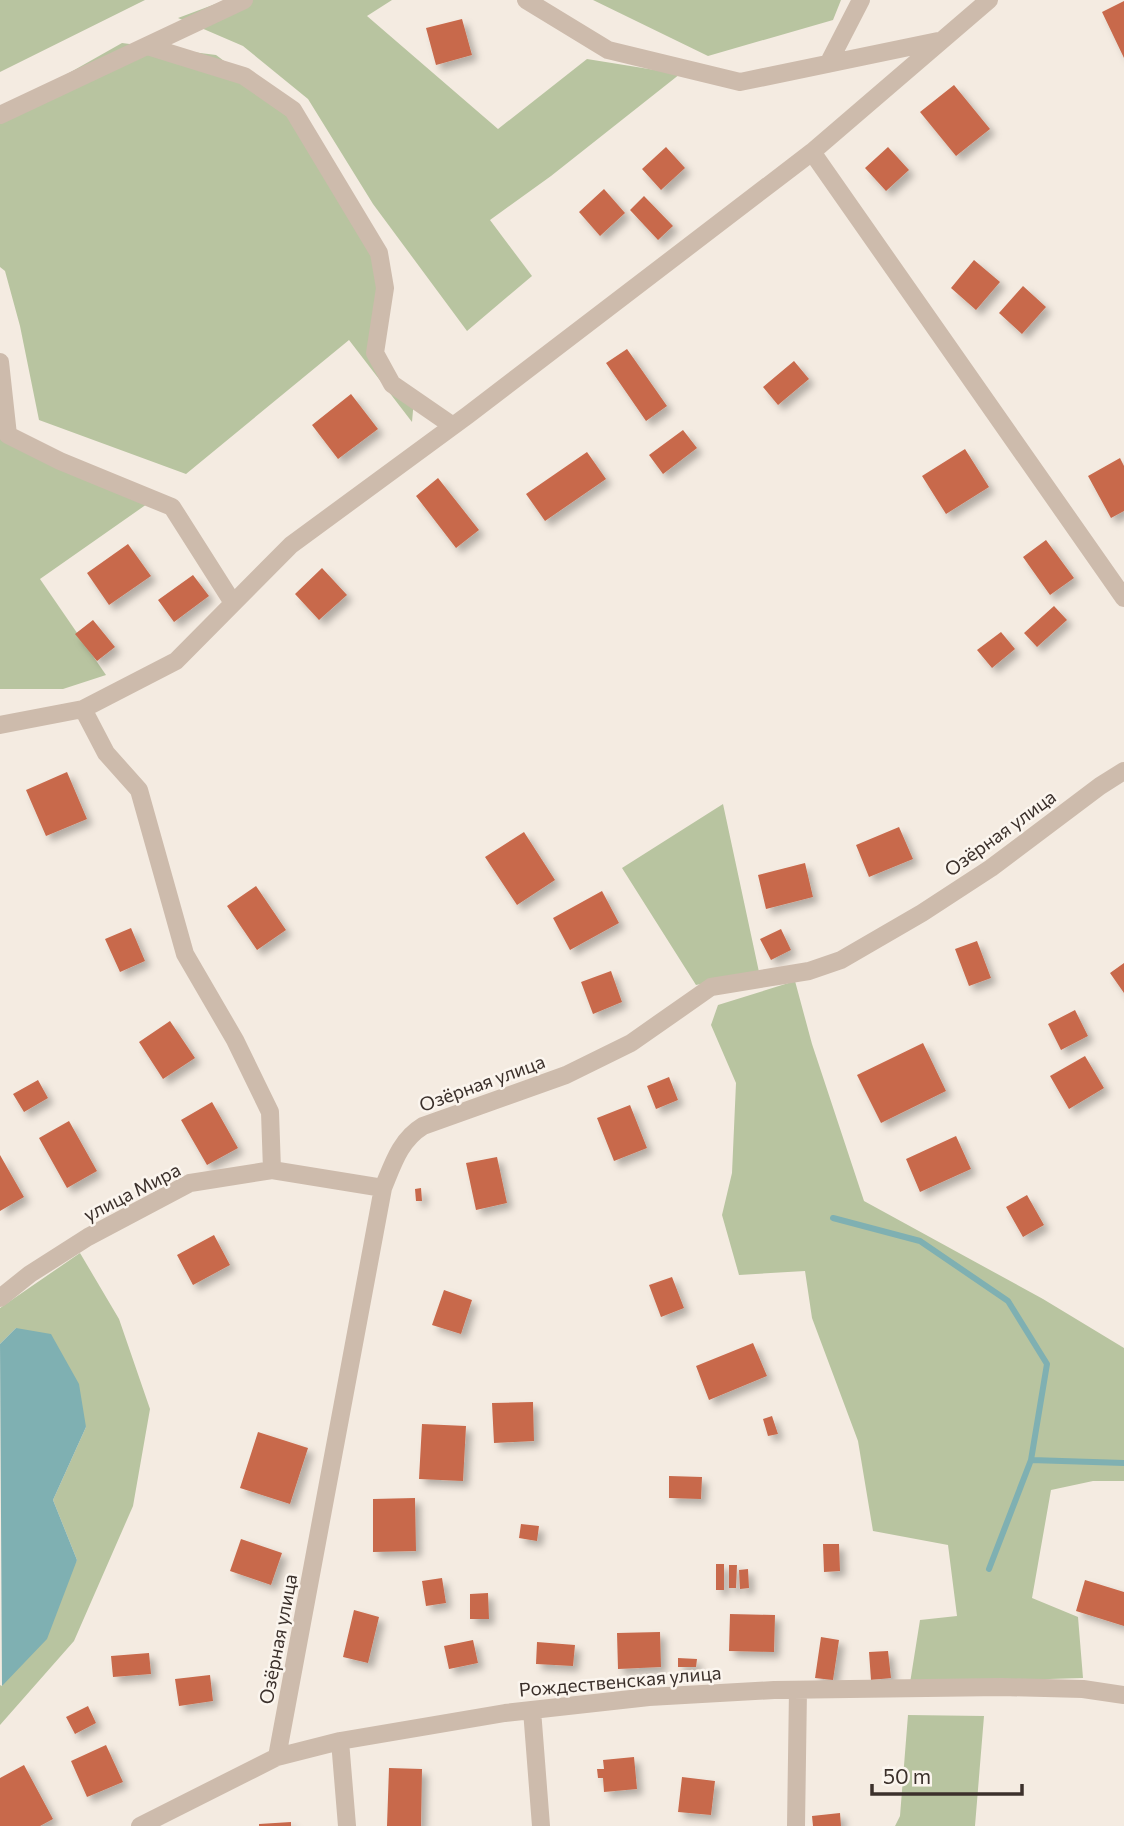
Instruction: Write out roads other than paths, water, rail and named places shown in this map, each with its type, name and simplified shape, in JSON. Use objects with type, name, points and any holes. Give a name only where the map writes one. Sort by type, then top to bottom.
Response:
[{"type":"street","points":[[0,115],[244,0]]},
{"type":"street","points":[[526,0],[608,50],[740,82],[942,41]]},
{"type":"street","points":[[828,64],[861,0]]},
{"type":"street","points":[[0,725],[83,709],[176,661],[291,545],[453,426],[812,152],[942,41],[979,2]]},
{"type":"street","points":[[147,46],[244,76],[293,110],[379,253],[385,288],[375,353],[392,384],[453,426]]},
{"type":"street","points":[[812,152],[1124,598]]},
{"type":"street","points":[[0,362],[8,435],[60,461],[172,507],[233,603]]},
{"type":"street","points":[[83,709],[106,753],[138,790],[185,954],[235,1040],[270,1112],[272,1170]]},
{"type":"street","name":"Озёрная улица","points":[[277,1757],[383,1188],[401,1146],[409,1135],[423,1126],[553,1079],[631,1043],[711,987],[809,971],[841,960],[922,913],[991,867],[1124,771]]},
{"type":"street","name":"улица Мира","points":[[0,1298],[30,1274],[88,1237],[190,1183],[272,1170],[383,1188]]},
{"type":"street","name":"Рождественская улица","points":[[140,1826],[277,1757],[340,1741],[532,1710],[649,1697],[798,1690],[1002,1687],[1083,1689],[1124,1695]]},
{"type":"street","points":[[796,1826],[798,1690]]},
{"type":"street","points":[[532,1710],[541,1826]]},
{"type":"street","points":[[340,1741],[346,1826]]},
{"type":"water","points":[[16,1328],[51,1334],[79,1384],[86,1427],[53,1500],[77,1560],[47,1639],[2,1686],[0,1344]]},
{"type":"waterway","points":[[833,1218],[920,1241],[1008,1301],[1047,1364],[1031,1460]]},
{"type":"waterway","points":[[989,1569],[1031,1460],[1124,1463]]}]
